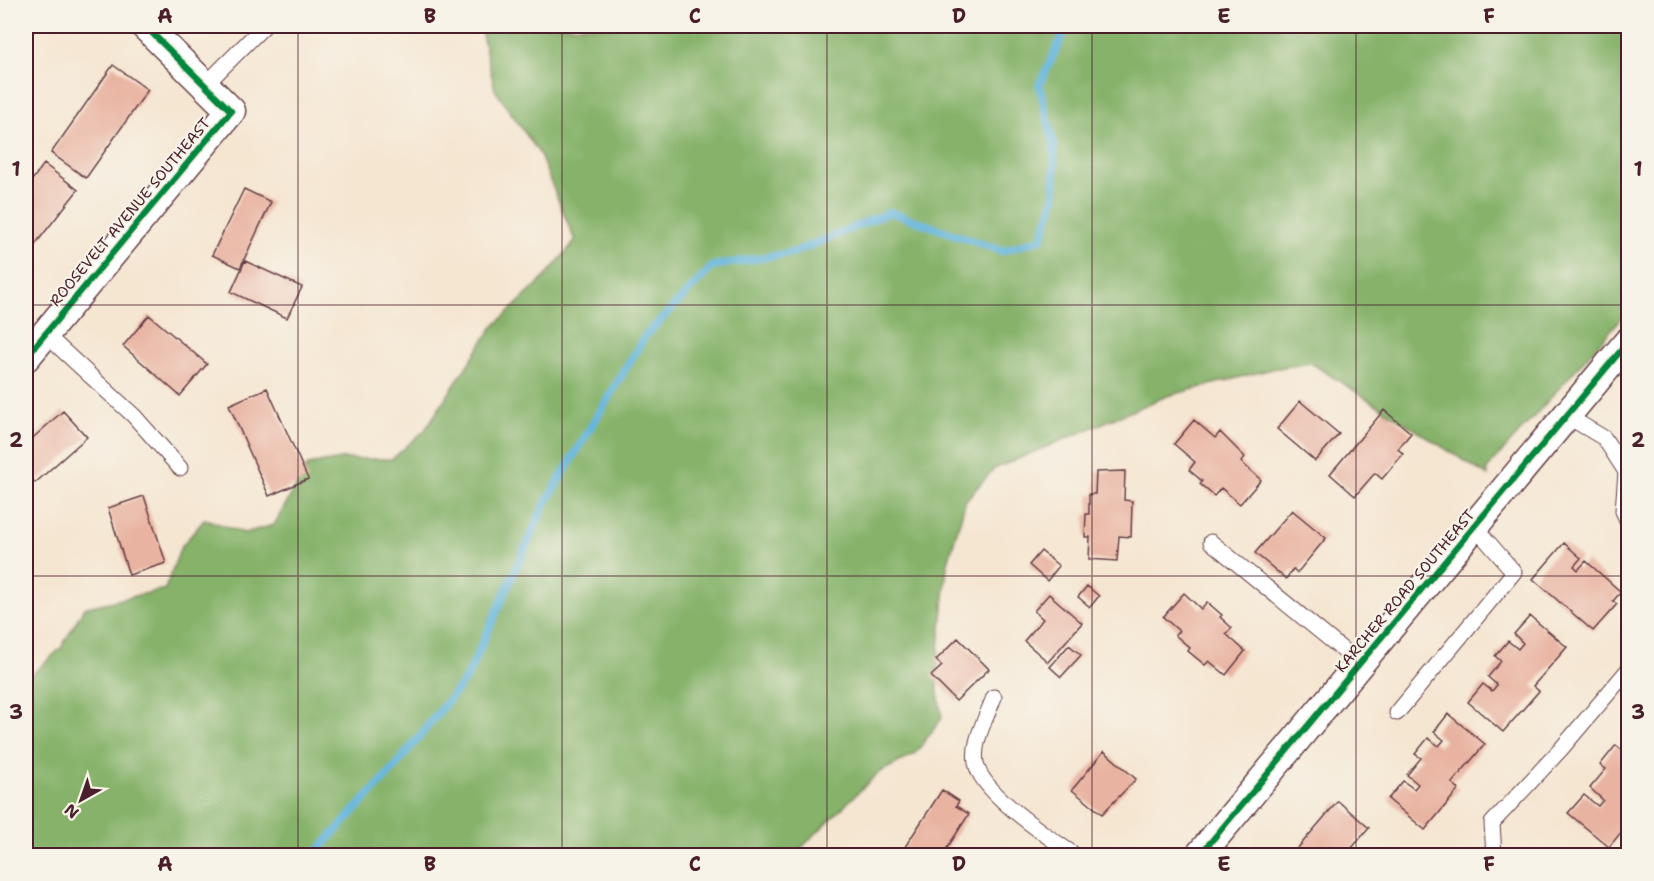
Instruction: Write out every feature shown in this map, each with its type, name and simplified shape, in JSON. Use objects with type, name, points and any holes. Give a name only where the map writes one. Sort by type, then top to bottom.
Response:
[{"type":"street","points":[[145,26],[205,85]]},
{"type":"street","name":"ROOSEVELT AVENUE SOUTHEAST","points":[[26,357],[231,111],[205,85]]},
{"type":"street","name":"KARCHER ROAD SOUTHEAST","points":[[1199,855],[1629,342]]},
{"type":"lane","points":[[205,85],[264,26]]},
{"type":"lane","points":[[45,334],[128,409],[180,468]]},
{"type":"lane","points":[[1567,416],[1604,438],[1627,471],[1623,511],[1629,522]]},
{"type":"lane","points":[[1397,713],[1514,572],[1474,526]]},
{"type":"lane","points":[[1211,542],[1360,664]]},
{"type":"lane","points":[[1494,855],[1492,823],[1561,749],[1629,670]]},
{"type":"lane","points":[[994,697],[978,742],[977,768],[985,780],[1022,817],[1076,855]]},
{"type":"green space","points":[[480,26],[1628,26],[1628,311],[1487,469],[1488,476],[1311,363],[1272,369],[1167,396],[994,469],[966,500],[947,566],[936,679],[942,718],[915,754],[878,773],[794,855],[26,856],[26,680],[61,648],[84,608],[165,589],[181,547],[205,519],[244,533],[274,525],[308,465],[341,459],[392,459],[425,430],[491,329],[545,277],[575,241],[539,153],[495,90]]},
{"type":"building","points":[[113,65],[148,90],[86,178],[51,153]]},
{"type":"building","points":[[44,164],[78,190],[26,256],[26,188]]},
{"type":"building","points":[[244,189],[271,202],[240,268],[212,255]]},
{"type":"building","points":[[245,261],[302,287],[287,318],[231,292]]},
{"type":"building","points":[[149,315],[207,364],[180,396],[123,346]]},
{"type":"building","points":[[267,388],[308,479],[269,496],[229,405]]},
{"type":"building","points":[[1300,401],[1339,434],[1315,461],[1277,429]]},
{"type":"building","points":[[1384,410],[1411,433],[1398,449],[1403,454],[1382,479],[1375,473],[1355,496],[1330,474]]},
{"type":"building","points":[[63,411],[87,437],[35,483],[26,472],[26,444]]},
{"type":"building","points":[[1194,420],[1215,438],[1220,432],[1245,457],[1241,462],[1261,480],[1240,504],[1221,488],[1214,496],[1200,484],[1202,481],[1189,470],[1195,462],[1174,444]]},
{"type":"building","points":[[1125,471],[1124,500],[1132,501],[1131,537],[1119,536],[1117,561],[1089,559],[1090,537],[1085,537],[1086,514],[1089,514],[1089,494],[1095,494],[1096,472]]},
{"type":"building","points":[[144,496],[166,563],[129,575],[108,508]]},
{"type":"building","points":[[1292,510],[1326,538],[1297,573],[1293,569],[1286,579],[1255,553]]},
{"type":"building","points":[[1564,543],[1581,558],[1574,566],[1578,570],[1586,561],[1621,592],[1613,601],[1617,604],[1593,631],[1533,579]]},
{"type":"building","points":[[1041,551],[1059,566],[1047,581],[1029,565]]},
{"type":"building","points":[[1087,586],[1099,596],[1090,607],[1078,597]]},
{"type":"building","points":[[1184,593],[1201,609],[1207,602],[1222,615],[1220,617],[1232,628],[1226,634],[1245,651],[1226,675],[1209,661],[1205,665],[1188,651],[1190,648],[1175,635],[1179,631],[1163,617]]},
{"type":"building","points":[[1049,594],[1082,623],[1048,662],[1024,641],[1043,619],[1034,611]]},
{"type":"building","points":[[1530,616],[1567,647],[1533,686],[1539,691],[1503,732],[1468,702],[1483,684],[1492,691],[1497,685],[1488,677],[1501,661],[1495,656],[1508,641],[1518,649],[1523,643],[1514,634]]},
{"type":"building","points":[[958,638],[989,669],[956,701],[931,676],[942,666],[936,660]]},
{"type":"building","points":[[1069,645],[1081,655],[1061,677],[1050,667]]},
{"type":"building","points":[[1448,714],[1485,744],[1452,783],[1459,789],[1425,830],[1388,799],[1403,781],[1414,789],[1418,784],[1407,775],[1421,758],[1415,754],[1428,738],[1439,746],[1444,740],[1434,732]]},
{"type":"building","points":[[1616,745],[1628,756],[1628,824],[1609,847],[1568,813],[1584,795],[1598,806],[1603,800],[1590,788],[1606,769],[1600,765]]},
{"type":"building","points":[[1104,751],[1136,779],[1102,814],[1072,790]]},
{"type":"building","points":[[942,790],[959,801],[956,806],[969,814],[942,856],[899,856]]},
{"type":"building","points":[[1338,801],[1369,828],[1345,856],[1291,856]]},
{"type":"waterway","points":[[313,856],[394,768],[467,677],[545,504],[645,336],[713,266],[795,252],[890,212],[1002,251],[1041,239],[1055,197],[1054,145],[1039,85],[1067,26]]},
{"type":"cycle path","points":[[26,357],[231,111],[145,26]]},
{"type":"cycle path","points":[[1199,856],[1628,342]]}]
